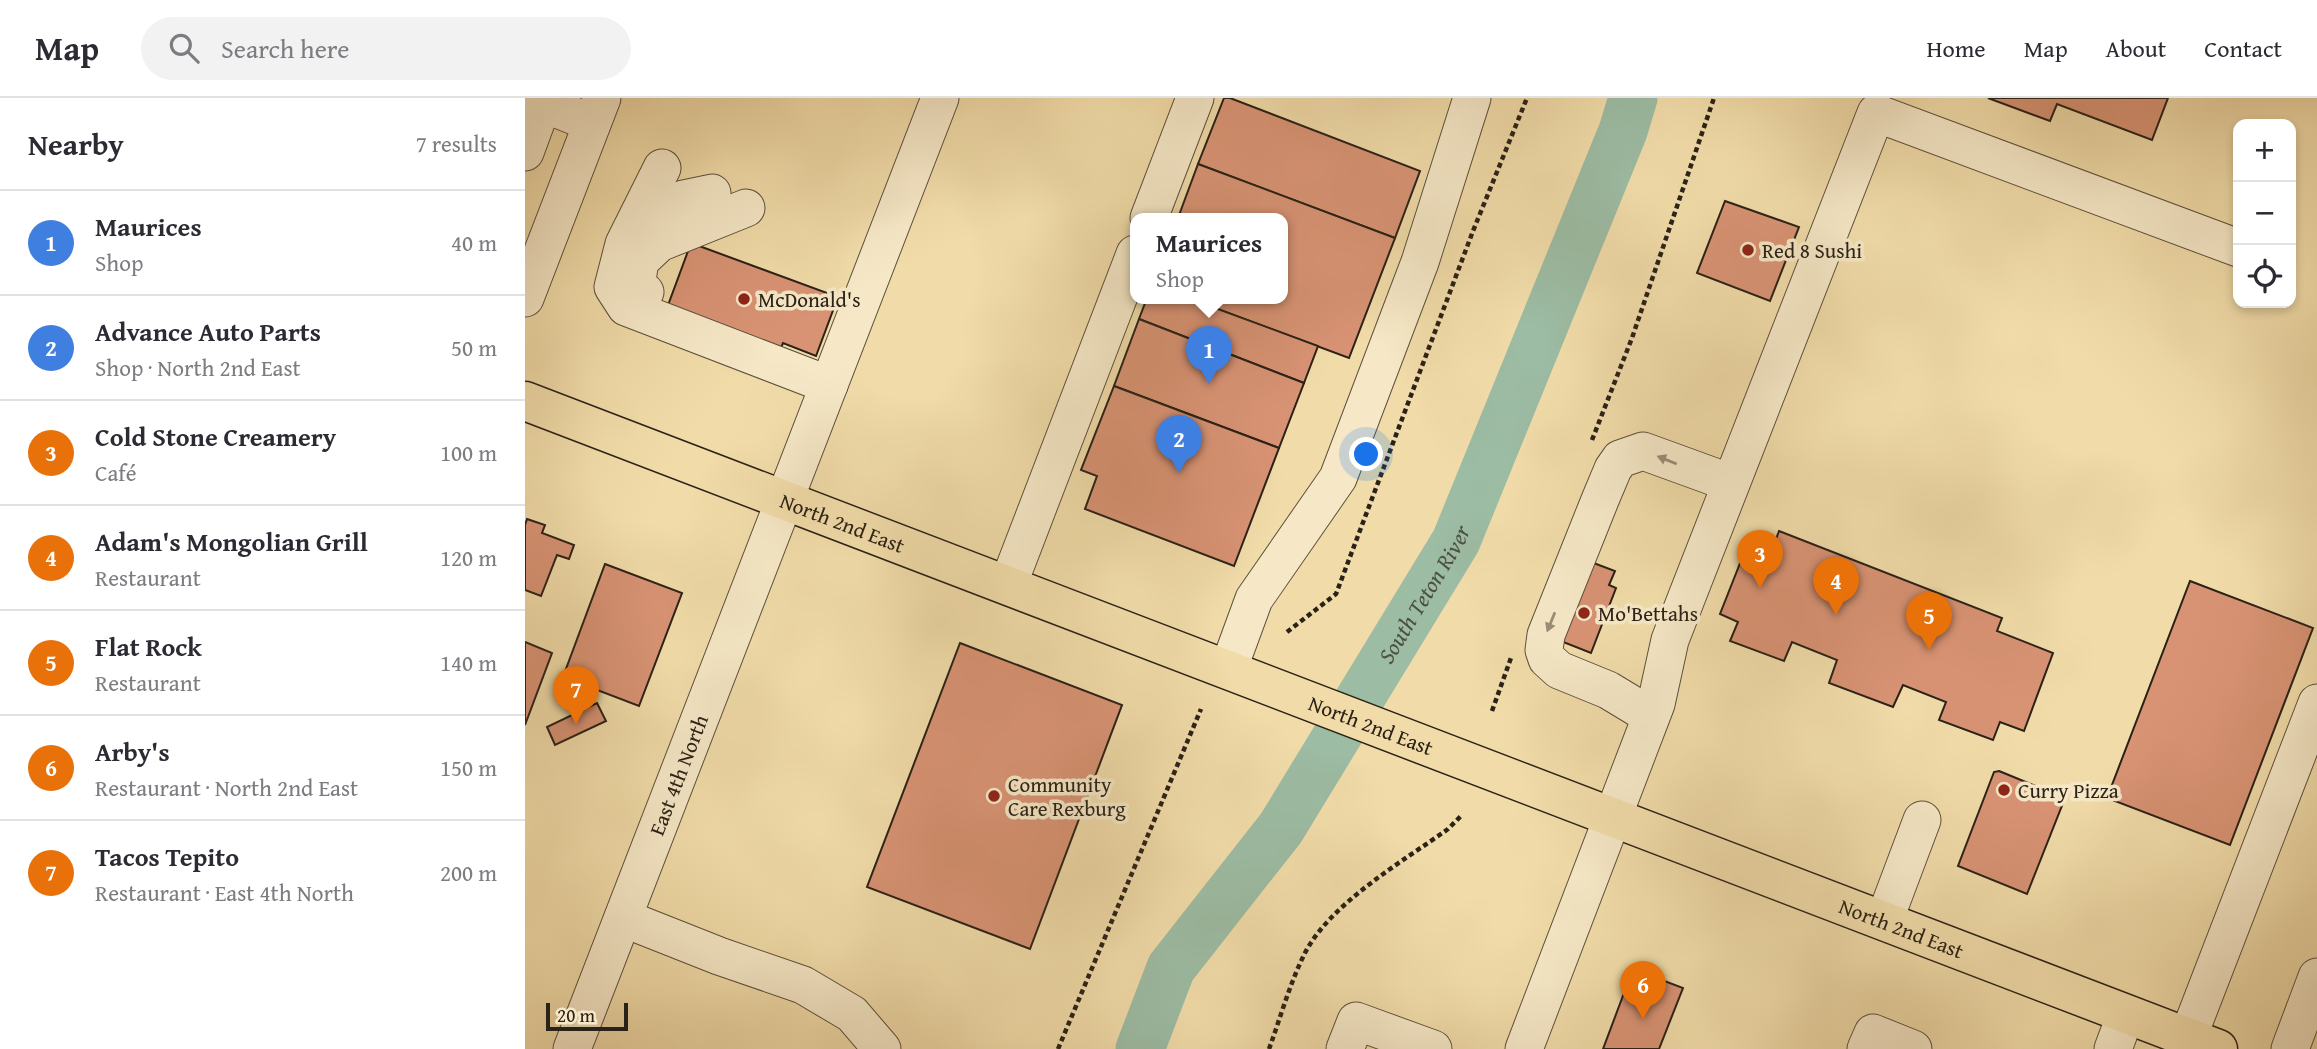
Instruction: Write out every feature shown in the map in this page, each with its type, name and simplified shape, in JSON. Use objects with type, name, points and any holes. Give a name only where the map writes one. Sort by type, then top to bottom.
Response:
[{"type":"main road","name":"North 2nd East","points":[[525,401],[2203,1043]]},
{"type":"street","name":"East 4th North","points":[[572,1049],[940,98]]},
{"type":"street","points":[[1151,213],[1195,98]]},
{"type":"street","points":[[1228,670],[1254,599],[1338,478],[1420,262],[1464,100]]},
{"type":"street","points":[[525,152],[537,101],[597,110],[525,298]]},
{"type":"street","points":[[1524,1049],[1651,716],[1670,640],[1876,113],[2233,246]]},
{"type":"street","points":[[661,168],[624,244],[613,287],[625,307],[831,378]]},
{"type":"street","points":[[712,192],[683,199],[659,212],[640,261],[636,286],[661,303],[831,378]]},
{"type":"street","points":[[640,261],[659,243],[746,208]]},
{"type":"street","points":[[1008,585],[1130,270]]},
{"type":"street","points":[[1651,716],[1608,690],[1559,670],[1547,659],[1544,650],[1546,635],[1599,500],[1620,459],[1643,451],[1731,483]]},
{"type":"street","points":[[2203,1043],[2317,703]]},
{"type":"street","points":[[1884,921],[1922,820]]},
{"type":"street","points":[[623,918],[719,956],[803,985],[852,1014],[882,1049]]},
{"type":"street","points":[[2290,1049],[2317,977]]},
{"type":"street","points":[[2113,1049],[2126,1014]]},
{"type":"street","points":[[1866,1049],[1873,1033],[1913,1049]]},
{"type":"street","points":[[1351,1035],[1433,1049]]},
{"type":"path","points":[[1286,632],[1336,594],[1473,231],[1527,98]]},
{"type":"path","points":[[1592,441],[1632,338],[1714,98]]},
{"type":"path","points":[[1492,711],[1514,647]]},
{"type":"path","points":[[1058,1049],[1201,709]]},
{"type":"path","points":[[1269,1049],[1303,956],[1321,929],[1343,905],[1448,829],[1461,815]]},
{"type":"building","points":[[1224,98],[1420,171],[1395,238],[1198,164]]},
{"type":"building","points":[[1988,98],[2168,98],[2152,140],[2057,104],[2050,121]]},
{"type":"building","points":[[1198,164],[1395,238],[1349,358],[1204,304],[1288,304],[1288,213],[1180,213]]},
{"type":"building","name":"Red 8 Sushi","points":[[1725,201],[1799,227],[1770,301],[1697,273]]},
{"type":"building","points":[[691,243],[838,297],[816,356],[783,343],[780,350],[667,308]]},
{"type":"building","points":[[1145,304],[1204,304],[1318,346],[1304,383],[1139,319]]},
{"type":"building","points":[[1139,319],[1304,383],[1279,448],[1114,386]]},
{"type":"building","points":[[1114,386],[1279,448],[1234,566],[1085,509],[1097,476],[1081,470]]},
{"type":"building","points":[[527,519],[545,525],[542,533],[574,545],[569,559],[557,555],[541,596],[525,590]]},
{"type":"building","points":[[1779,531],[2002,618],[1997,631],[2053,653],[2024,731],[2000,722],[1993,740],[1939,720],[1946,702],[1903,685],[1893,707],[1829,683],[1837,660],[1792,642],[1784,661],[1730,641],[1738,622],[1720,614],[1750,538],[1773,547]]},
{"type":"building","name":"Mo'Bettahs","points":[[1583,559],[1615,571],[1609,585],[1616,588],[1591,653],[1553,638]]},
{"type":"building","points":[[605,564],[682,593],[639,706],[563,677]]},
{"type":"building","points":[[2190,581],[2313,628],[2230,845],[2107,798]]},
{"type":"building","points":[[525,642],[552,653],[525,725]]},
{"type":"building","name":"Community Care Rexburg","points":[[960,643],[1122,705],[1030,949],[867,887]]},
{"type":"building","points":[[597,703],[606,721],[555,745],[547,727]]},
{"type":"building","points":[[1999,771],[2065,798],[2027,894],[1958,866],[1994,772]]},
{"type":"building","points":[[1633,969],[1683,988],[1659,1049],[1603,1049]]},
{"type":"waterway","name":"South Teton River","points":[[1140,1049],[1171,968],[1281,828],[1456,541],[1623,131],[1633,98]]},
{"type":"place","name":"Red 8 Sushi","points":[[1748,250]]},
{"type":"place","name":"McDonald's","points":[[744,299]]},
{"type":"place","name":"Maurices","points":[[1209,384]]},
{"type":"place","name":"Advance Auto Parts","points":[[1179,473]]},
{"type":"place","name":"Cold Stone Creamery","points":[[1760,588]]},
{"type":"place","name":"Mo'Bettahs","points":[[1584,613]]},
{"type":"place","name":"Adam's Mongolian Grill","points":[[1836,615]]},
{"type":"place","name":"Flat Rock","points":[[1929,650]]},
{"type":"place","name":"Tacos Tepito","points":[[576,724]]},
{"type":"place","name":"Curry Pizza","points":[[2004,790]]},
{"type":"place","name":"Community Care Rexburg","points":[[994,796]]},
{"type":"place","name":"Arby's","points":[[1643,1019]]}]
